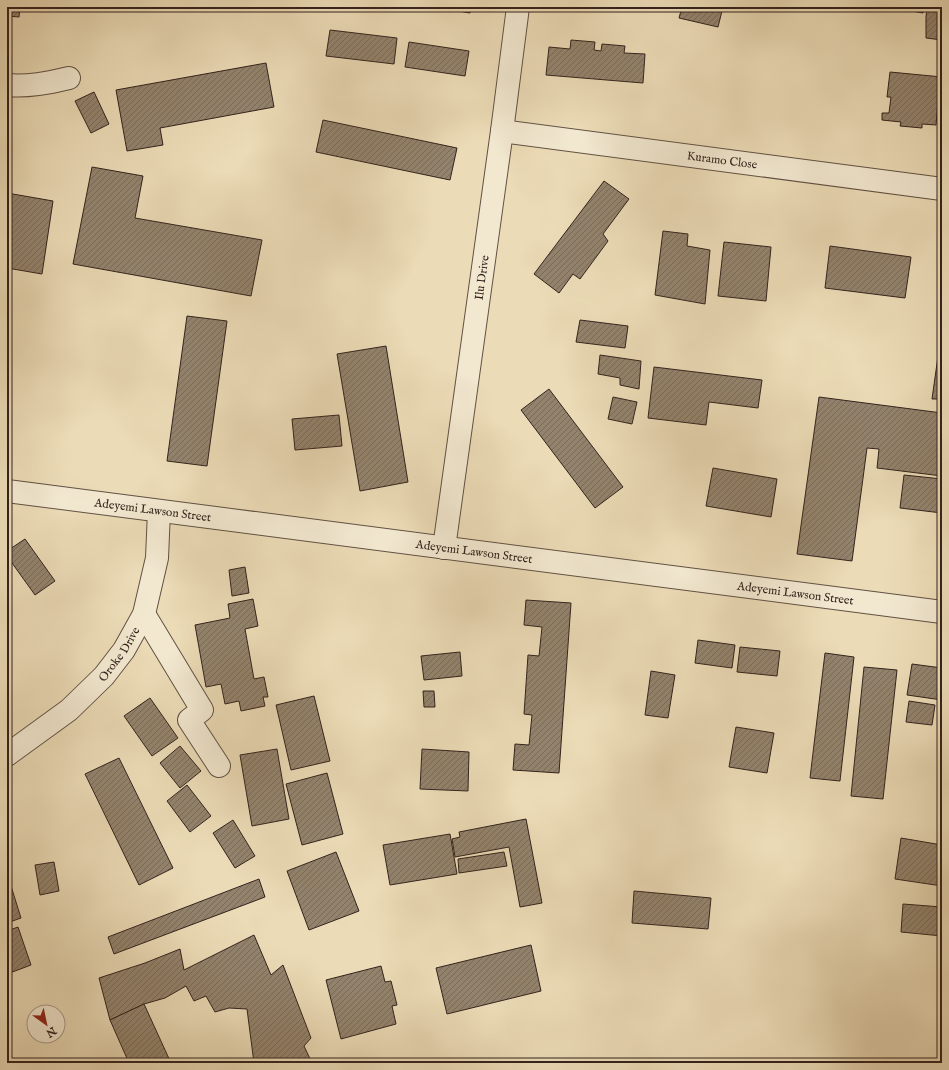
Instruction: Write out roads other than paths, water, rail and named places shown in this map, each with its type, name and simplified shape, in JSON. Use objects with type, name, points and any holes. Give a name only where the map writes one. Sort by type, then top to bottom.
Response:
[{"type":"street","name":"Ilu Drive","points":[[444,548],[518,7]]},
{"type":"street","points":[[7,85],[21,86],[69,78]]},
{"type":"street","name":"Kuramo Close","points":[[502,131],[942,189]]},
{"type":"street","name":"Adeyemi Lawson Street","points":[[7,491],[942,612]]},
{"type":"street","name":"Oroke Drive","points":[[7,755],[69,710],[104,676],[124,650],[144,614],[157,558],[159,511]]},
{"type":"street","points":[[144,614],[202,710],[189,720],[219,766]]}]
